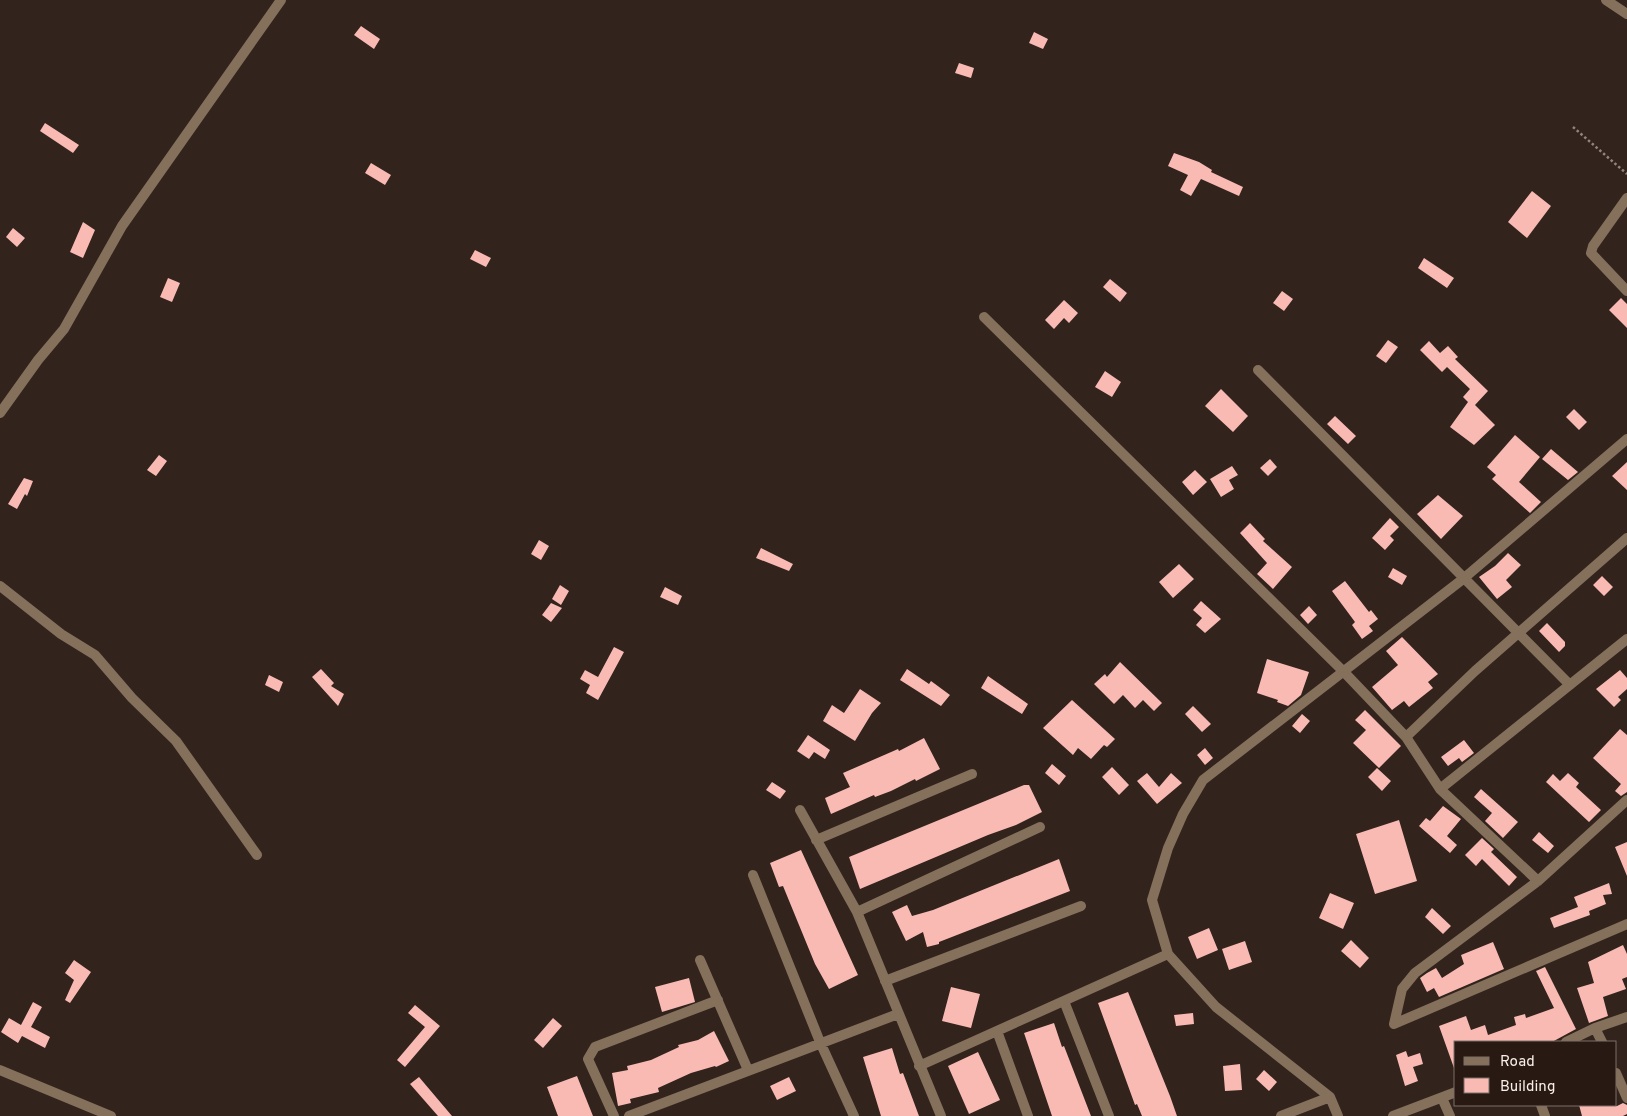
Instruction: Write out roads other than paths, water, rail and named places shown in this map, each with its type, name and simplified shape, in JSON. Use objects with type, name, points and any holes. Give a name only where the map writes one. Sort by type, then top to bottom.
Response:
[{"type":"street","points":[[0,413],[38,360],[64,329],[122,226],[281,0]]},
{"type":"street","points":[[1606,0],[1627,14]]},
{"type":"street","points":[[1627,198],[1593,246],[1591,253],[1627,292]]},
{"type":"street","points":[[984,317],[1344,672],[1406,737],[1440,789],[1538,881]]},
{"type":"street","points":[[1258,370],[1517,634],[1570,685]]},
{"type":"street","points":[[1338,1116],[1330,1097],[1216,1007],[1168,954],[1152,900],[1168,848],[1182,814],[1203,780],[1463,579],[1627,440]]},
{"type":"street","points":[[1406,737],[1517,634],[1627,538]]},
{"type":"street","points":[[0,586],[60,634],[95,655],[132,698],[176,741],[257,855]]},
{"type":"street","points":[[1440,789],[1627,639]]},
{"type":"street","points":[[816,840],[972,774]]},
{"type":"street","points":[[1627,800],[1538,881],[1416,973],[1402,989],[1394,1024],[1627,924]]},
{"type":"street","points":[[800,810],[857,912],[940,1116]]},
{"type":"street","points":[[857,912],[1040,827]]},
{"type":"street","points":[[753,875],[820,1042],[854,1116]]},
{"type":"street","points":[[885,981],[1081,906]]},
{"type":"street","points":[[919,1066],[1168,954]]},
{"type":"street","points":[[700,960],[748,1070]]},
{"type":"street","points":[[614,1116],[588,1059],[595,1047],[718,1000]]},
{"type":"street","points":[[1064,1001],[1109,1116]]},
{"type":"street","points":[[629,1116],[898,1014]]},
{"type":"street","points":[[1568,1041],[1595,1028],[1627,1017]]},
{"type":"street","points":[[1595,1028],[1602,1041]]},
{"type":"street","points":[[997,1031],[1028,1116]]},
{"type":"street","points":[[0,1070],[111,1116]]},
{"type":"street","points":[[1617,1075],[1627,1098]]},
{"type":"street","points":[[1393,1116],[1454,1093]]},
{"type":"street","points":[[1281,1116],[1330,1097]]},
{"type":"street","points":[[1442,1098],[1450,1116]]}]
